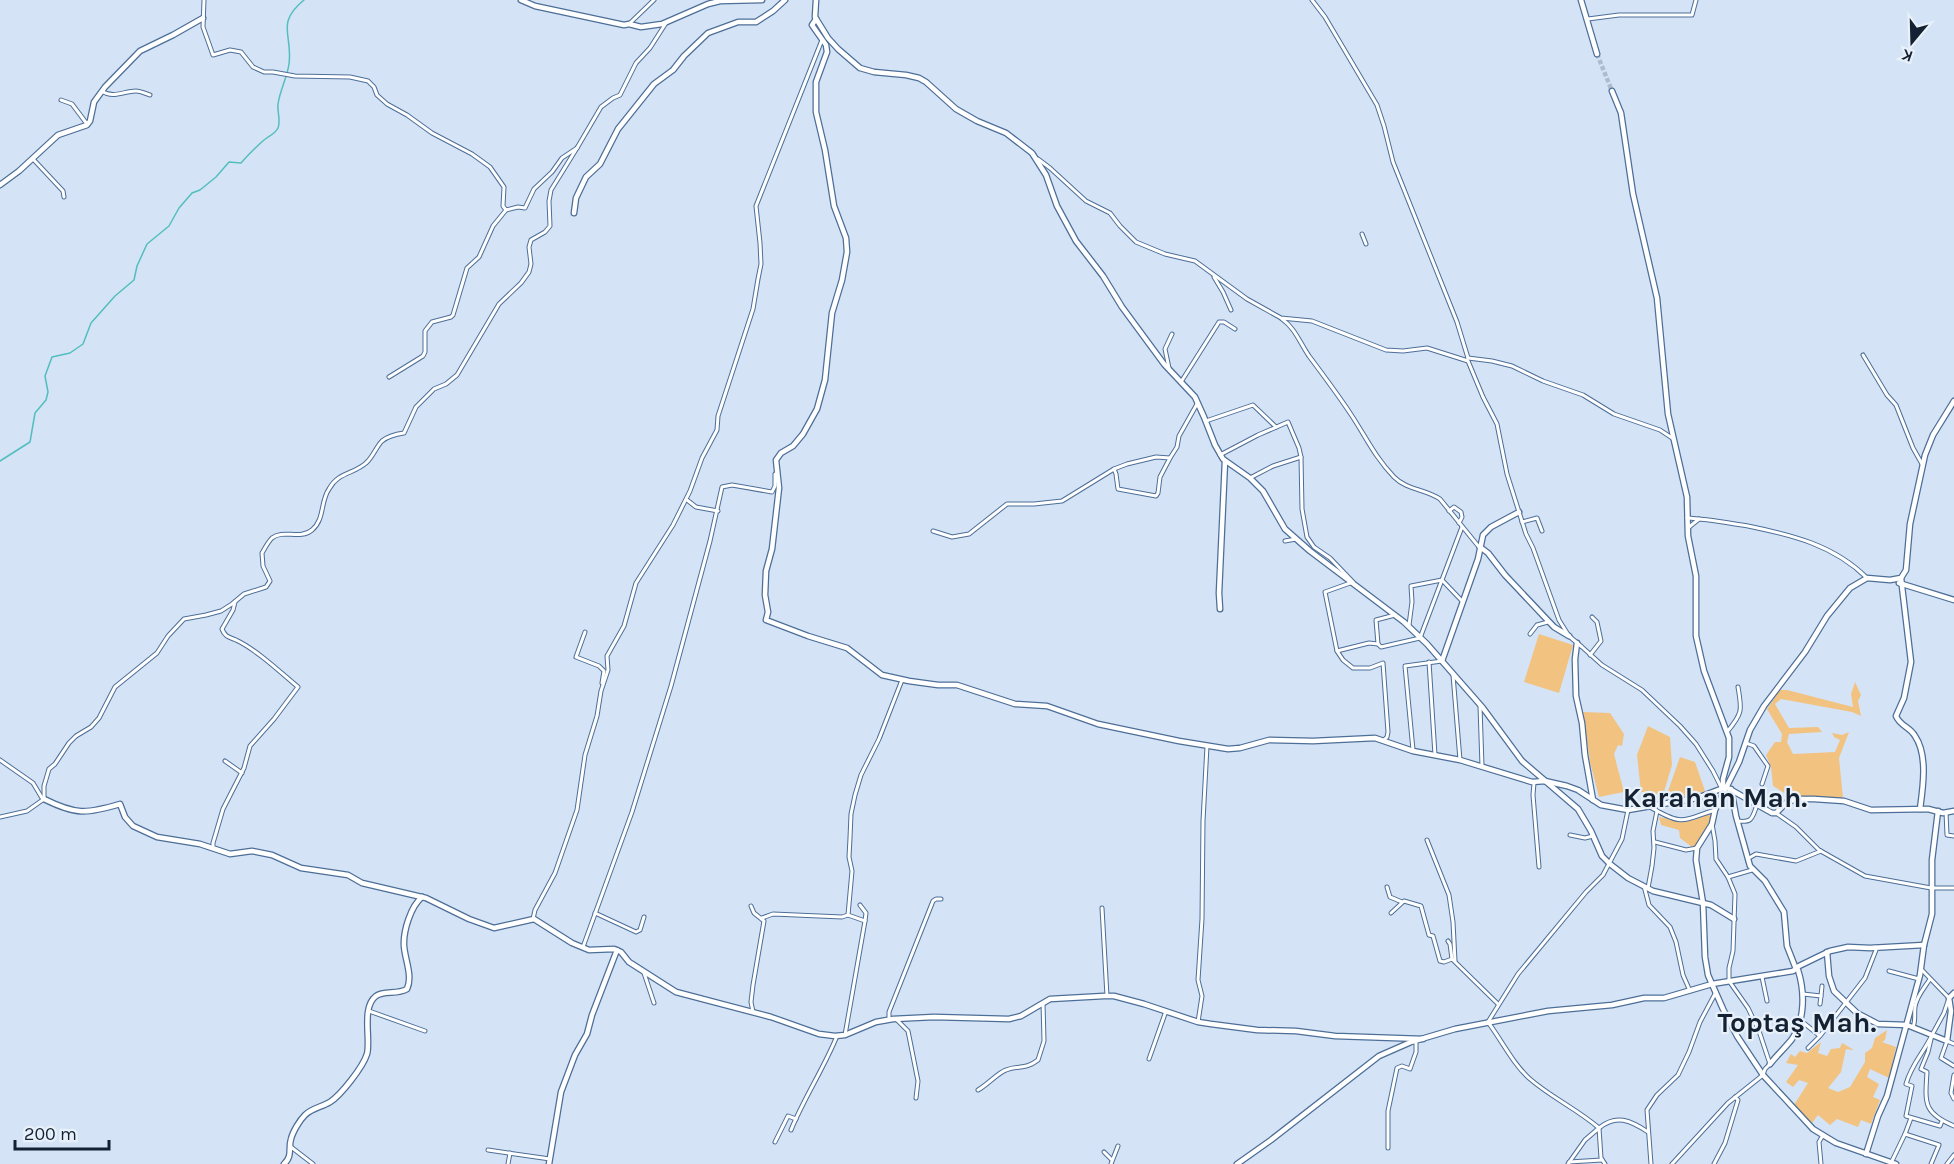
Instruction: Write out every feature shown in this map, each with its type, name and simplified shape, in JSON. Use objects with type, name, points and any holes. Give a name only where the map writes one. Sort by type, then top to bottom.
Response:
[{"type":"street","points":[[204,0],[203,27],[213,55],[230,50],[241,52],[254,67],[264,72],[295,76],[350,77],[368,81],[387,104],[490,167],[504,187],[503,206],[506,210]]},
{"type":"street","points":[[521,0],[558,12],[624,26],[654,0]]},
{"type":"street","points":[[629,24],[641,27],[666,23],[714,2],[762,0]]},
{"type":"street","points":[[574,213],[576,198],[585,177],[600,164],[618,129],[654,84],[672,70],[708,33],[738,22],[756,22],[773,11],[784,0]]},
{"type":"street","points":[[816,0],[816,19],[828,38],[860,68],[919,78],[956,109],[1013,137],[1026,147],[1046,175],[1061,215],[1076,241],[1103,276],[1122,307],[1169,369],[1198,402],[1220,455],[1263,491],[1285,529],[1310,551],[1395,615],[1442,661],[1480,704],[1522,760],[1578,808],[1602,856],[1628,878],[1646,887],[1673,897],[1712,905],[1734,919]]},
{"type":"street","points":[[1312,0],[1322,11],[1377,105],[1393,162],[1456,322],[1468,360],[1497,424],[1507,474],[1522,522],[1559,620],[1569,636]]},
{"type":"street","points":[[1581,0],[1597,54]]},
{"type":"street","points":[[1586,20],[1620,15],[1692,15],[1696,0]]},
{"type":"street","points":[[0,185],[33,159],[58,135],[87,124],[90,121],[94,102],[140,51],[203,18]]},
{"type":"street","points":[[583,947],[632,812],[671,686],[718,511],[722,487],[725,485],[772,492],[775,486],[775,466],[778,456],[793,446],[803,434],[817,409],[825,380],[832,313],[846,259],[846,238],[836,216],[816,112],[816,82],[827,52],[826,45],[812,25],[816,19]]},
{"type":"street","points":[[44,800],[48,769],[55,764],[76,736],[91,727],[99,718],[115,687],[158,653],[168,636],[184,619],[213,613],[235,602],[244,594],[266,587],[270,581],[263,566],[262,553],[273,538],[279,535],[309,533],[317,526],[322,517],[324,498],[330,486],[346,472],[357,469],[368,462],[383,440],[404,433],[416,407],[434,389],[446,384],[457,375],[499,304],[529,272],[531,240],[545,232],[550,226],[551,189],[601,107],[620,95],[636,63],[650,48],[666,23]]},
{"type":"street","points":[[601,690],[608,670],[607,656],[624,626],[636,584],[666,537],[686,499],[702,458],[717,429],[718,416],[753,309],[761,264],[756,206],[822,40]]},
{"type":"street","points":[[150,45],[153,52]]},
{"type":"street","points":[[102,91],[106,94],[118,95],[138,91],[150,95]]},
{"type":"street","points":[[1612,91],[1622,113],[1633,194],[1657,298],[1666,398],[1673,439],[1685,483],[1688,528],[1696,576],[1696,636],[1704,671],[1727,732],[1730,752],[1723,787]]},
{"type":"street","points":[[61,100],[72,104],[87,124]]},
{"type":"street","points":[[389,377],[423,356],[425,331],[432,322],[453,315],[467,268],[479,257],[493,226],[506,210],[525,208],[534,189],[552,172],[562,158],[577,148]]},
{"type":"street","points":[[1036,158],[1086,201],[1110,213],[1136,242],[1160,253],[1195,261],[1247,299],[1290,325],[1352,416],[1372,451],[1393,476],[1409,487],[1433,494],[1440,499],[1460,525],[1554,627],[1569,636],[1602,665],[1641,690],[1680,726],[1696,744],[1723,787]]},
{"type":"street","points":[[33,159],[63,191],[64,197]]},
{"type":"street","points":[[1362,234],[1366,244]]},
{"type":"street","points":[[1213,275],[1231,310]]},
{"type":"street","points":[[1281,318],[1307,320],[1391,351],[1427,348],[1468,360],[1485,359],[1505,364],[1543,381],[1582,394],[1614,414],[1660,430],[1673,439]]},
{"type":"street","points":[[1181,382],[1218,322],[1224,322],[1235,329]]},
{"type":"street","points":[[1169,369],[1165,349],[1172,334]]},
{"type":"street","points":[[1863,355],[1887,395],[1896,405],[1922,464]]},
{"type":"street","points":[[1920,809],[1924,772],[1921,751],[1914,734],[1899,723],[1896,716],[1904,698],[1911,662],[1902,581],[1906,570],[1910,524],[1922,464],[1930,442],[1954,401]]},
{"type":"street","points":[[1114,470],[1118,489],[1156,496],[1160,477],[1198,402]]},
{"type":"street","points":[[1206,421],[1253,405],[1276,427]]},
{"type":"street","points":[[1220,455],[1288,422],[1301,457],[1302,509],[1307,537],[1314,547],[1330,558],[1353,582]]},
{"type":"street","points":[[933,531],[952,537],[969,534],[1007,504],[1062,501],[1114,470],[1156,457],[1170,458]]},
{"type":"street","points":[[1250,478],[1273,466],[1301,457]]},
{"type":"street","points":[[1220,609],[1225,461]]},
{"type":"street","points":[[775,466],[779,488],[772,549],[766,577],[765,595],[768,612],[766,620],[847,648],[882,675],[938,685],[957,685],[1015,704],[1047,706],[1098,724],[1228,749],[1269,740],[1313,741],[1376,738],[1413,752],[1460,760],[1534,783],[1545,781],[1578,790],[1601,805],[1628,810],[1697,798],[1723,787],[1776,813],[1796,827],[1821,851],[1865,876],[1931,888],[1954,888]]},
{"type":"street","points":[[686,499],[696,507],[718,511]]},
{"type":"street","points":[[1420,638],[1462,517],[1461,512],[1454,507],[1449,511]]},
{"type":"street","points":[[1442,661],[1478,559],[1483,535],[1519,512]]},
{"type":"street","points":[[1522,522],[1537,518],[1542,531]]},
{"type":"street","points":[[1687,518],[1757,528],[1807,540],[1833,552],[1867,578],[1902,581],[1954,600]]},
{"type":"street","points":[[1688,528],[1699,519]]},
{"type":"street","points":[[1285,541],[1290,542],[1296,539]]},
{"type":"street","points":[[1867,578],[1850,588],[1827,616],[1805,652],[1756,717],[1746,743],[1723,787],[1712,824],[1697,848],[1696,860],[1703,903],[1705,957],[1712,984],[1737,1036],[1763,1075],[1814,1129],[1836,1143],[1893,1163],[1911,1118]]},
{"type":"street","points":[[1442,580],[1463,602]]},
{"type":"street","points":[[1408,627],[1412,602],[1411,586],[1442,580]]},
{"type":"street","points":[[1353,582],[1325,592],[1337,651],[1343,660],[1353,668],[1370,668],[1383,663],[1388,732],[1384,740]]},
{"type":"street","points":[[213,848],[223,809],[242,773],[250,746],[298,687],[256,652],[237,640],[226,637],[223,633],[222,629],[235,602]]},
{"type":"street","points":[[1378,644],[1376,620],[1395,615]]},
{"type":"street","points":[[1590,655],[1601,641],[1597,622],[1592,617]]},
{"type":"street","points":[[1530,634],[1537,625],[1550,621]]},
{"type":"street","points":[[533,920],[535,910],[555,873],[577,810],[585,754],[597,717],[604,672],[599,666],[576,657],[585,632]]},
{"type":"street","points":[[1337,651],[1369,643],[1378,644],[1381,647],[1420,638]]},
{"type":"street","points":[[1577,643],[1576,696],[1593,800]]},
{"type":"street","points":[[1413,752],[1405,666],[1442,661]]},
{"type":"street","points":[[1429,662],[1435,755]]},
{"type":"street","points":[[1453,674],[1460,760]]},
{"type":"street","points":[[848,915],[852,873],[849,857],[851,814],[855,804],[855,795],[861,775],[879,740],[902,680]]},
{"type":"street","points":[[1727,732],[1734,724],[1742,706],[1738,687]]},
{"type":"street","points":[[1480,704],[1482,766]]},
{"type":"street","points":[[1746,743],[1754,746],[1768,766],[1762,784]]},
{"type":"street","points":[[1198,1022],[1202,996],[1198,980],[1207,746]]},
{"type":"street","points":[[0,760],[33,783],[44,800],[70,810],[81,812],[106,809],[120,804],[125,817],[133,826],[157,837],[200,844],[230,854],[252,851],[272,855],[301,868],[348,875],[362,883],[422,897],[494,928],[533,920],[589,950],[617,950],[629,962],[683,995],[692,995],[819,1034],[845,1035],[876,1022],[892,1019],[934,1017],[1009,1019],[1021,1016],[1050,999],[1107,996],[1144,1004],[1198,1022],[1257,1030],[1296,1030],[1335,1036],[1423,1039]]},
{"type":"street","points":[[225,761],[242,773]]},
{"type":"street","points":[[1534,783],[1539,867]]},
{"type":"street","points":[[1672,1164],[1735,1097],[1763,1075],[1765,1069],[1792,1038],[1802,1012],[1802,981],[1787,946],[1784,912],[1765,881],[1753,869],[1748,858],[1737,821],[1731,789]]},
{"type":"street","points":[[0,817],[27,811],[44,800]]},
{"type":"street","points":[[1776,813],[1787,802],[1797,800],[1844,801],[1871,810],[1954,811]]},
{"type":"street","points":[[1737,821],[1748,822],[1757,804]]},
{"type":"street","points":[[1649,806],[1671,819],[1682,821],[1715,810]]},
{"type":"street","points":[[1488,1022],[1518,974],[1586,892],[1603,875],[1622,839],[1628,810]]},
{"type":"street","points":[[1657,811],[1653,831],[1652,866],[1646,887],[1649,906],[1670,927],[1677,942],[1683,975],[1690,991]]},
{"type":"street","points":[[1866,1154],[1887,1096],[1919,979],[1932,914],[1932,860],[1938,811]]},
{"type":"street","points":[[1946,812],[1947,835],[1954,836]]},
{"type":"street","points":[[1712,824],[1716,859],[1728,877],[1735,894],[1733,951],[1729,981],[1748,1008],[1759,1031],[1770,1064]]},
{"type":"street","points":[[1570,835],[1586,838],[1593,836]]},
{"type":"street","points":[[1427,840],[1449,895],[1453,922],[1453,960]]},
{"type":"street","points":[[1654,842],[1686,850],[1697,848]]},
{"type":"street","points":[[1748,858],[1756,854],[1796,861],[1821,851]]},
{"type":"street","points":[[1728,877],[1753,869]]},
{"type":"street","points":[[1387,886],[1390,897],[1421,906],[1429,935],[1433,936],[1440,961],[1453,960]]},
{"type":"street","points":[[284,1164],[289,1158],[290,1141],[306,1113],[330,1102],[363,1062],[367,1053],[366,1035],[372,1001],[376,996],[401,993],[407,989],[409,979],[404,940],[412,910],[422,897]]},
{"type":"street","points":[[916,1098],[918,1081],[908,1031],[892,1019],[889,1012],[933,901],[936,898],[941,899]]},
{"type":"street","points":[[1391,913],[1402,902]]},
{"type":"street","points":[[845,1035],[866,913],[860,905]]},
{"type":"street","points":[[751,906],[754,913],[762,918],[764,923],[751,1002],[753,1013]]},
{"type":"street","points":[[1102,908],[1107,996]]},
{"type":"street","points":[[595,913],[636,932],[640,930],[644,917]]},
{"type":"street","points":[[762,918],[773,914],[842,917],[848,915],[865,921]]},
{"type":"street","points":[[1448,941],[1453,960],[1498,1004]]},
{"type":"street","points":[[1237,1164],[1379,1056],[1416,1041],[1488,1022],[1548,1011],[1612,1005],[1644,998],[1664,998],[1712,984],[1796,969],[1827,952],[1848,946],[1924,945]]},
{"type":"street","points":[[1808,1048],[1865,978],[1875,947]]},
{"type":"street","points":[[488,1150],[550,1161],[561,1092],[575,1055],[587,1034],[617,950]]},
{"type":"street","points":[[1827,952],[1829,976],[1834,991],[1857,1013],[1878,1024],[1907,1025],[1954,1044]]},
{"type":"street","points":[[642,969],[654,1003]]},
{"type":"street","points":[[1921,969],[1949,998],[1952,1011],[1947,1041],[1941,1058],[1954,1066]]},
{"type":"street","points":[[1889,971],[1919,979]]},
{"type":"street","points":[[1761,975],[1767,1001]]},
{"type":"street","points":[[1913,1028],[1917,1000],[1930,979]]},
{"type":"street","points":[[1820,1004],[1822,986]]},
{"type":"street","points":[[1651,1164],[1647,1110],[1657,1095],[1678,1075],[1700,1022],[1716,992]]},
{"type":"street","points":[[1942,1121],[1940,1126],[1906,1116],[1912,1086],[1906,1084],[1916,1059],[1924,1051],[1944,1013],[1949,998],[1954,993]]},
{"type":"street","points":[[1802,994],[1821,996]]},
{"type":"street","points":[[978,1090],[1006,1070],[1025,1068],[1038,1060],[1044,1041],[1043,1002]]},
{"type":"street","points":[[369,1011],[425,1031]]},
{"type":"street","points":[[1149,1059],[1166,1011]]},
{"type":"street","points":[[1800,1020],[1819,1037]]},
{"type":"street","points":[[1488,1022],[1528,1078],[1583,1114],[1599,1128],[1603,1162],[1569,1163]]},
{"type":"street","points":[[1932,1035],[1921,1069],[1927,1072],[1925,1100],[1936,1118],[1954,1126]]},
{"type":"street","points":[[791,1130],[837,1036]]},
{"type":"street","points":[[1388,1148],[1388,1111],[1395,1079],[1398,1068],[1402,1066],[1410,1069],[1416,1052],[1416,1041]]},
{"type":"street","points":[[1954,1075],[1952,1093],[1954,1099]]},
{"type":"street","points":[[1714,1164],[1725,1143],[1738,1100],[1735,1097]]},
{"type":"street","points":[[776,1142],[788,1116],[796,1119]]},
{"type":"street","points":[[1569,1163],[1585,1140],[1608,1120],[1620,1119],[1648,1132]]},
{"type":"street","points":[[1905,1134],[1939,1145],[1931,1164]]},
{"type":"street","points":[[1821,1164],[1819,1142],[1823,1135]]},
{"type":"street","points":[[1111,1162],[1118,1146]]},
{"type":"street","points":[[291,1148],[314,1164]]},
{"type":"street","points":[[1104,1152],[1111,1162]]},
{"type":"street","points":[[508,1164],[510,1153]]},
{"type":"street","points":[[1947,1164],[1954,1155]]},
{"type":"shaded area","points":[[1539,634],[1573,645],[1559,693],[1524,682]]},
{"type":"shaded area","points":[[1855,682],[1861,695],[1858,701],[1861,716],[1852,712],[1781,699],[1775,704],[1789,728],[1818,727],[1822,732],[1789,734],[1787,742],[1793,754],[1835,752],[1840,740],[1832,733],[1842,735],[1849,732],[1839,758],[1843,798],[1791,797],[1773,786],[1771,767],[1766,755],[1775,742],[1781,742],[1782,734],[1767,709],[1780,690],[1853,707],[1851,694]]},
{"type":"shaded area","points":[[1583,712],[1610,713],[1624,734],[1622,746],[1618,745],[1614,754],[1624,792],[1599,797],[1590,762]]},
{"type":"shaded area","points":[[1648,726],[1670,737],[1672,765],[1664,792],[1657,794],[1641,792],[1637,755]]},
{"type":"shaded area","points":[[1680,757],[1695,762],[1705,791],[1687,798],[1668,791]]},
{"type":"shaded area","points":[[1713,810],[1712,824],[1697,848],[1680,838],[1679,830],[1661,825],[1659,817],[1687,821],[1699,818]]},
{"type":"shaded area","points":[[1887,1030],[1885,1040],[1882,1042],[1896,1047],[1889,1078],[1870,1069],[1867,1077],[1879,1084],[1873,1097],[1880,1100],[1871,1124],[1861,1120],[1858,1127],[1837,1119],[1830,1125],[1818,1115],[1812,1123],[1794,1105],[1808,1083],[1799,1080],[1793,1087],[1786,1082],[1798,1065],[1786,1063],[1791,1054],[1795,1057],[1800,1051],[1807,1053],[1821,1042],[1818,1053],[1827,1056],[1831,1049],[1840,1048],[1842,1043],[1854,1050],[1846,1049],[1841,1072],[1828,1088],[1838,1092],[1850,1087],[1865,1062],[1865,1053],[1872,1048],[1875,1038]]},
{"type":"waterway","points":[[0,461],[30,442],[35,413],[46,400],[48,392],[45,376],[52,357],[70,353],[83,344],[91,323],[115,296],[134,280],[137,266],[147,244],[169,226],[179,208],[192,193],[200,190],[216,177],[229,162],[241,163],[277,130],[278,104],[289,64],[288,23],[295,8],[304,0]]},
{"type":"tunnel","points":[[1597,54],[1612,91]]},
{"type":"district","name":"Karahan Mah.","points":[[1715,797]]},
{"type":"district","name":"Toptaş Mah.","points":[[1797,1022]]}]
